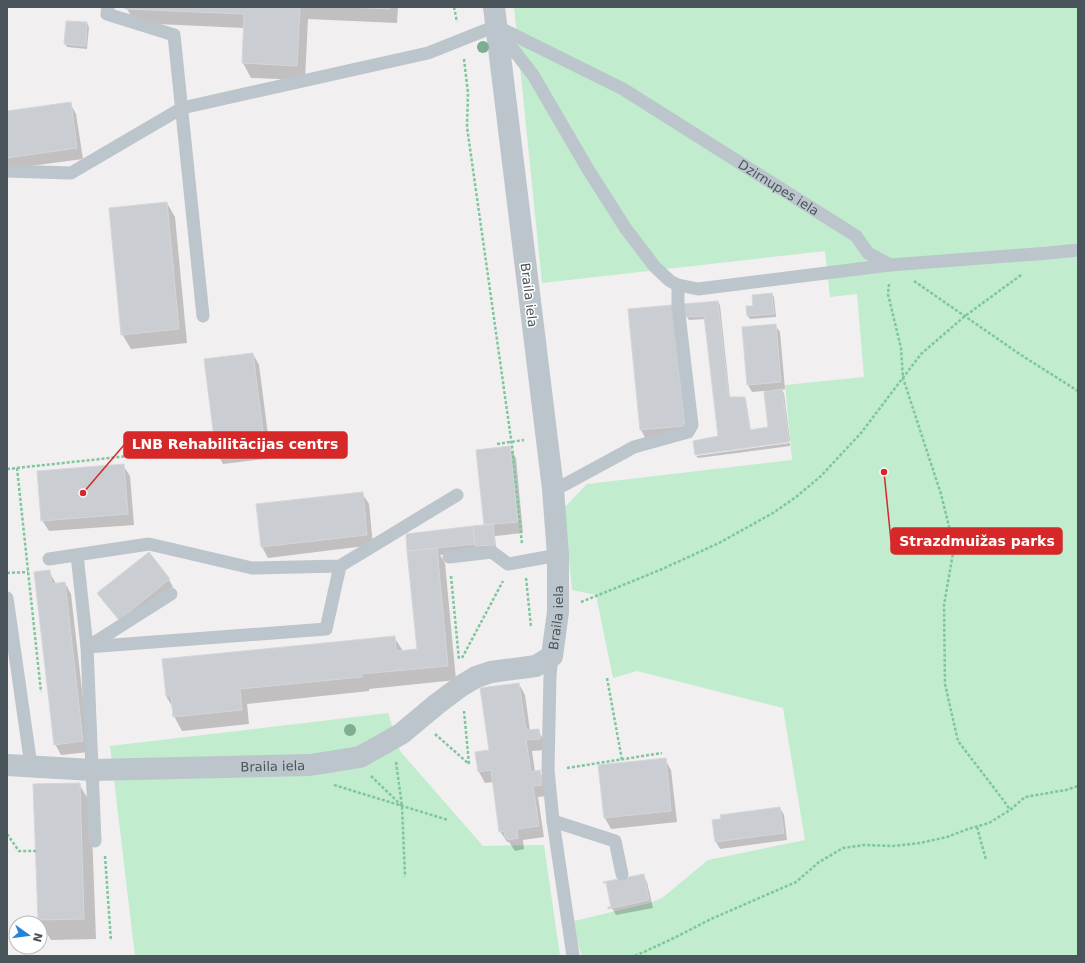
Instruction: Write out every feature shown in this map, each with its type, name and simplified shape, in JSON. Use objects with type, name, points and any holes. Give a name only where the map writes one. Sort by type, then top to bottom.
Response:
[{"type":"street","name":"Braila iela","points":[[14,767],[92,770],[310,765],[360,757],[401,734],[461,686],[476,677],[491,672],[536,666],[552,656],[558,612],[558,555],[553,489],[495,17]]},
{"type":"lane","points":[[108,7],[107,14],[174,34],[203,316]]},
{"type":"lane","points":[[7,171],[71,173],[182,108],[428,53],[461,40],[495,17],[533,75],[589,171],[626,229],[655,267],[670,281],[678,285],[698,289],[890,265],[1078,250]]},
{"type":"lane","name":"Dzirnupes iela","points":[[495,17],[623,89],[856,236],[868,253],[890,265]]},
{"type":"lane","points":[[553,489],[564,485],[634,447],[688,432],[692,425],[678,306],[678,285]]},
{"type":"lane","points":[[49,559],[149,544],[252,568],[340,566],[457,495]]},
{"type":"lane","points":[[449,557],[492,552],[508,564],[558,555]]},
{"type":"lane","points":[[77,556],[87,647],[95,841]]},
{"type":"lane","points":[[87,647],[326,630],[340,566]]},
{"type":"lane","points":[[87,647],[171,594]]},
{"type":"lane","points":[[7,598],[14,767]]},
{"type":"lane","points":[[552,656],[550,676],[548,770],[553,821],[573,956]]},
{"type":"lane","points":[[553,821],[615,841],[622,874]]},
{"type":"path","points":[[454,7],[461,40],[468,93],[468,127],[511,442],[532,629]]},
{"type":"path","points":[[558,612],[596,595],[660,570],[719,543],[773,513],[796,497],[821,476],[861,433],[921,354],[965,316],[1014,281],[1049,253]]},
{"type":"path","points":[[890,265],[1021,355],[1078,391]]},
{"type":"path","points":[[890,265],[888,294],[901,348],[903,378],[941,494],[954,547],[944,605],[945,684],[958,741],[1010,810]]},
{"type":"path","points":[[497,444],[546,437]]},
{"type":"path","points":[[7,469],[147,454]]},
{"type":"path","points":[[17,468],[42,699]]},
{"type":"path","points":[[449,557],[459,664],[508,572],[508,564]]},
{"type":"path","points":[[7,573],[28,572]]},
{"type":"path","points":[[607,678],[622,760]]},
{"type":"path","points":[[431,730],[469,764],[461,686]]},
{"type":"path","points":[[548,770],[662,753]]},
{"type":"path","points":[[396,756],[402,806],[405,876]]},
{"type":"path","points":[[366,771],[402,806]]},
{"type":"path","points":[[331,784],[448,820]]},
{"type":"path","points":[[635,956],[711,919],[796,882],[819,862],[843,848],[864,845],[893,846],[920,843],[947,837],[989,823],[1010,810],[1025,798],[1066,790],[1078,786]]},
{"type":"path","points":[[977,827],[986,860]]},
{"type":"path","points":[[7,834],[19,851],[36,851]]},
{"type":"path","points":[[95,841],[104,853],[111,941]]},
{"type":"green space","points":[[514,7],[1078,7],[1078,956],[582,956],[577,942],[574,921],[650,903],[662,898],[708,860],[805,840],[783,708],[637,671],[613,678],[596,595],[572,590],[564,508],[587,484],[792,460],[785,385],[864,377],[857,294],[830,297],[825,251],[542,283]]},
{"type":"green space","points":[[388,713],[400,751],[483,846],[544,845],[560,956],[135,956],[110,746]]},
{"type":"building","points":[[125,7],[300,7],[297,66],[242,63],[244,14],[125,9]]},
{"type":"building","points":[[344,7],[390,7],[390,9]]},
{"type":"building","points":[[66,21],[87,22],[86,46],[64,44]]},
{"type":"building","points":[[71,102],[77,148],[7,158],[7,111]]},
{"type":"building","points":[[167,202],[179,329],[121,335],[109,208]]},
{"type":"building","points":[[772,293],[774,314],[747,316],[746,306],[753,306],[752,295]]},
{"type":"building","points":[[718,301],[729,397],[745,397],[750,430],[768,427],[764,392],[782,389],[789,442],[695,455],[693,441],[718,436],[704,316],[686,317],[683,304]]},
{"type":"building","points":[[672,305],[685,426],[640,430],[628,309]]},
{"type":"building","points":[[776,324],[781,382],[747,385],[742,327]]},
{"type":"building","points":[[253,353],[265,447],[216,453],[204,359]]},
{"type":"building","points":[[510,446],[518,522],[484,525],[476,450]]},
{"type":"building","points":[[124,464],[128,514],[41,521],[37,471]]},
{"type":"building","points":[[363,492],[367,535],[261,547],[256,504]]},
{"type":"building","points":[[493,524],[495,545],[475,546],[473,526]]},
{"type":"building","points":[[473,526],[475,544],[407,551],[406,534]]},
{"type":"building","points":[[437,548],[448,666],[362,674],[362,677],[240,689],[242,710],[173,717],[171,696],[166,696],[162,659],[395,636],[396,651],[417,649],[407,551]]},
{"type":"building","points":[[149,552],[170,579],[119,620],[97,593]]},
{"type":"building","points":[[50,570],[52,584],[65,582],[83,741],[54,745],[34,572]]},
{"type":"building","points":[[519,683],[526,730],[539,729],[540,739],[526,740],[531,772],[540,770],[542,785],[533,786],[539,826],[517,829],[518,838],[508,840],[505,837],[504,831],[499,832],[491,770],[478,772],[475,752],[489,750],[480,688]]},
{"type":"building","points":[[666,758],[671,811],[604,818],[598,765]]},
{"type":"building","points":[[80,783],[84,919],[48,920],[48,915],[38,915],[33,784]]},
{"type":"building","points":[[780,807],[784,833],[715,842],[712,820],[721,819],[720,815]]},
{"type":"building","points":[[644,874],[649,900],[608,909],[608,907],[611,907],[606,883],[603,882]]},
{"type":"place","name":"Strazdmuižas parks","points":[[884,472]]},
{"type":"place","name":"LNB Rehabilitācijas centrs","points":[[83,493]]}]
